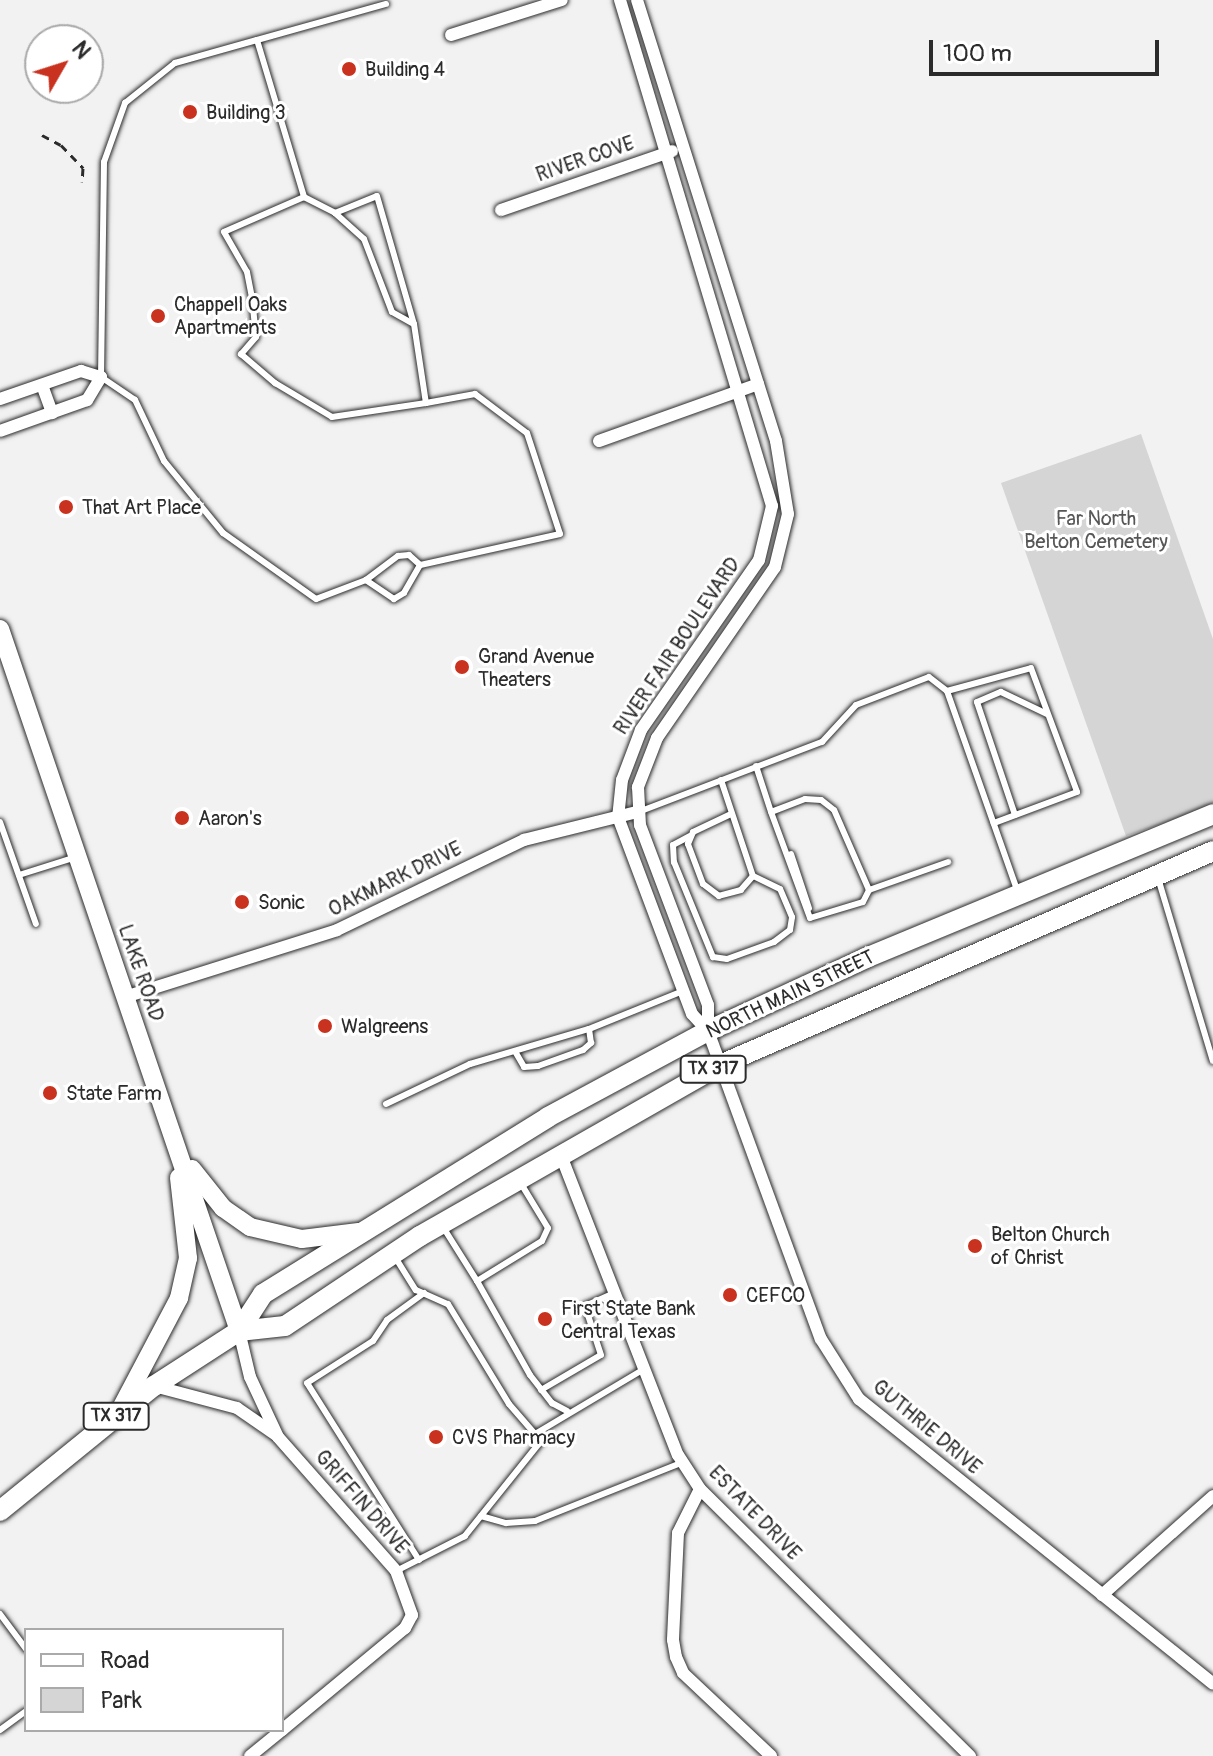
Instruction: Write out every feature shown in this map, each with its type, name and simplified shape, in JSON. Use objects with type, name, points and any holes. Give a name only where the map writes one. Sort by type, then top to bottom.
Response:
[{"type":"main road","name":"LAKE ROAD","points":[[0,629],[239,1331]]},
{"type":"main road","name":"NORTH MAIN STREET","points":[[0,1511],[154,1386],[239,1331],[263,1294],[548,1117],[708,1031],[1019,894],[1213,814]]},
{"type":"main road","name":"NORTH MAIN STREET","points":[[239,1331],[285,1326],[393,1254],[517,1178],[720,1065],[1213,851]]},
{"type":"main road","points":[[175,1143],[203,1187],[250,1227],[302,1239],[359,1232]]},
{"type":"main road","points":[[118,1414],[179,1298],[188,1258],[175,1143]]},
{"type":"street","points":[[451,35],[562,0]]},
{"type":"street","name":"RIVER FAIR BOULEVARD","points":[[618,817],[631,750],[746,582],[770,528],[771,494],[620,0]]},
{"type":"street","name":"RIVER FAIR BOULEVARD","points":[[637,0],[782,464],[788,514],[785,533],[762,589],[647,757],[637,812]]},
{"type":"street","name":"RIVER COVE","points":[[501,210],[683,148]]},
{"type":"street","points":[[0,399],[81,371],[101,377],[87,400],[0,431]]},
{"type":"street","points":[[599,441],[758,384]]},
{"type":"street","points":[[42,385],[52,413]]},
{"type":"street","points":[[770,528],[785,533]]},
{"type":"street","points":[[637,812],[708,1005],[708,1031],[720,1065]]},
{"type":"street","name":"OAKMARK DRIVE","points":[[125,997],[337,930],[524,840],[637,812]]},
{"type":"street","points":[[618,817],[692,1014],[708,1031]]},
{"type":"street","name":"GUTHRIE DRIVE","points":[[720,1065],[821,1339],[859,1399],[1213,1684]]},
{"type":"street","name":"ESTATE DRIVE","points":[[560,1153],[644,1369],[683,1462],[700,1489],[970,1756]]},
{"type":"street","name":"GRIFFIN DRIVE","points":[[239,1331],[250,1377],[278,1437]]},
{"type":"street","name":"GRIFFIN DRIVE","points":[[154,1386],[237,1408],[278,1437],[396,1571],[412,1615],[405,1628],[284,1728]]},
{"type":"street","points":[[700,1489],[678,1533],[673,1640],[676,1657],[683,1673],[771,1756]]},
{"type":"street","points":[[1102,1595],[1213,1496]]},
{"type":"street","name":"GRIFFIN DRIVE","points":[[250,1756],[280,1732]]},
{"type":"lane","points":[[386,4],[175,63],[125,103],[104,162],[101,377],[135,400],[164,461],[223,533],[316,599],[366,580],[398,556],[409,555],[420,565]]},
{"type":"lane","points":[[257,40],[304,197],[335,213],[364,239],[392,312],[414,324]]},
{"type":"lane","points":[[335,213],[377,196],[414,324],[426,403]]},
{"type":"lane","points":[[304,197],[224,232],[247,272],[252,297],[256,337],[241,354],[275,383],[332,417],[475,394],[527,433],[560,534],[420,565],[404,593],[394,599],[366,580]]},
{"type":"lane","points":[[947,691],[1031,668],[1077,792],[994,823]]},
{"type":"lane","points":[[637,812],[822,742],[837,720],[883,691],[929,677],[947,691],[1019,894]]},
{"type":"lane","points":[[1015,815],[977,702],[1001,692],[1047,714]]},
{"type":"lane","points":[[756,766],[810,918],[841,912],[863,902],[869,890],[948,862]]},
{"type":"lane","points":[[721,780],[753,876],[780,889],[792,917],[790,930],[781,939],[727,959],[713,957],[674,862],[673,845],[731,814]]},
{"type":"lane","points":[[771,812],[805,799],[828,804],[838,814],[869,890]]},
{"type":"lane","points":[[0,822],[36,924]]},
{"type":"lane","points":[[690,836],[690,856],[714,894],[741,890],[753,876]]},
{"type":"lane","points":[[19,875],[78,856]]},
{"type":"lane","points":[[1157,875],[1213,1061]]},
{"type":"lane","points":[[386,1104],[470,1064],[516,1053],[589,1029],[683,991]]},
{"type":"lane","points":[[516,1053],[524,1067],[549,1062],[583,1050],[591,1043],[589,1029]]},
{"type":"lane","points":[[477,1281],[542,1241],[548,1228],[517,1178]]},
{"type":"lane","points":[[441,1224],[541,1390],[567,1411]]},
{"type":"lane","points":[[393,1254],[424,1293],[448,1304],[509,1404],[541,1441],[465,1536],[396,1571]]},
{"type":"lane","points":[[541,1390],[601,1355],[585,1306],[616,1292]]},
{"type":"lane","points":[[419,1560],[307,1383],[373,1341],[387,1320],[424,1293]]},
{"type":"lane","points":[[535,1434],[567,1411],[644,1369]]},
{"type":"lane","points":[[481,1516],[506,1523],[535,1521],[683,1462]]},
{"type":"lane","points":[[0,1614],[24,1646]]},
{"type":"lane","points":[[0,1730],[24,1712]]},
{"type":"path","points":[[42,135],[61,145],[83,168],[82,182]]},
{"type":"path","points":[[61,145],[63,139]]},
{"type":"green space","name":"Far North Belton Cemetery","points":[[1141,434],[1213,639],[1213,806],[1126,836],[1001,483]]},
{"type":"place","name":"Building 4","points":[[349,69]]},
{"type":"place","name":"Building 3","points":[[190,112]]},
{"type":"place","name":"Chappell Oaks Apartments","points":[[158,316]]},
{"type":"place","name":"That Art Place","points":[[66,507]]},
{"type":"place","name":"Grand Avenue Theaters","points":[[462,667]]},
{"type":"place","name":"Aaron's","points":[[182,818]]},
{"type":"place","name":"Sonic","points":[[242,902]]},
{"type":"place","name":"Walgreens","points":[[325,1026]]},
{"type":"place","name":"State Farm","points":[[50,1093]]},
{"type":"place","name":"Belton Church of Christ","points":[[975,1246]]},
{"type":"place","name":"CEFCO","points":[[730,1295]]},
{"type":"place","name":"First State Bank Central Texas","points":[[545,1319]]},
{"type":"place","name":"CVS Pharmacy","points":[[436,1437]]}]
